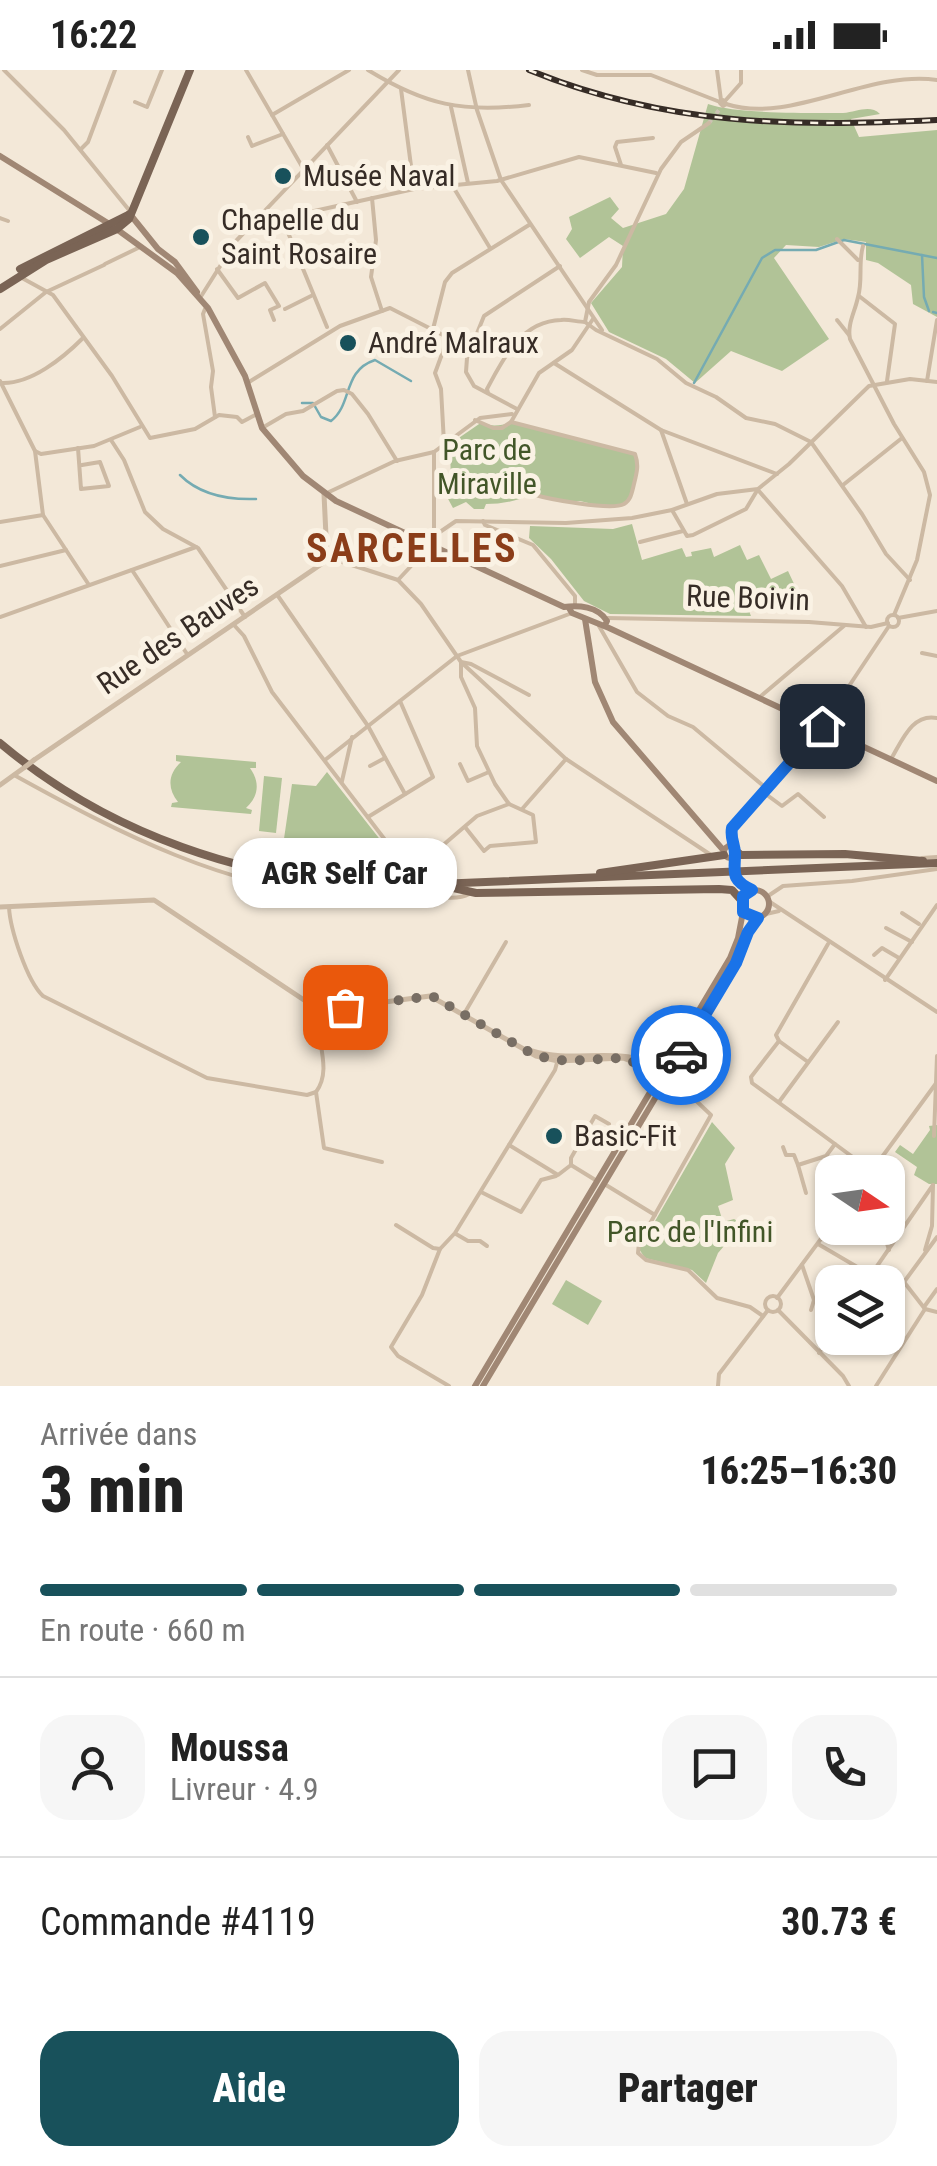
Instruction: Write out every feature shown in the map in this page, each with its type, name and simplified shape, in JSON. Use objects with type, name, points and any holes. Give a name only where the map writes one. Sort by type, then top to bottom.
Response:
[{"type":"main road","points":[[0,286],[114,227],[130,212],[188,70]]},
{"type":"main road","points":[[0,156],[142,246],[178,273],[200,298]]},
{"type":"main road","points":[[130,212],[158,249],[175,262],[200,298],[248,383],[262,428],[294,467],[324,494],[937,781]]},
{"type":"main road","points":[[93,233],[94,214]]},
{"type":"main road","points":[[0,286],[46,253],[114,227]]},
{"type":"main road","points":[[572,608],[585,620],[603,623]]},
{"type":"main road","points":[[483,1386],[600,1182],[654,1100],[679,1044],[733,952],[743,912],[728,851],[612,722],[595,682],[585,620]]},
{"type":"main road","points":[[0,740],[69,788],[127,820],[180,843],[284,872],[471,887],[719,889],[732,890],[742,898]]},
{"type":"main road","points":[[471,887],[586,874],[728,851],[741,855],[834,854],[937,863]]},
{"type":"main road","points":[[471,887],[937,863]]},
{"type":"main road","points":[[474,1386],[736,963],[748,932],[766,914],[769,899],[738,881]]},
{"type":"main road","points":[[742,898],[752,890]]},
{"type":"main road","points":[[743,912],[758,918]]},
{"type":"street","points":[[4,70],[81,149],[130,212]]},
{"type":"street","points":[[81,149],[88,142],[115,70]]},
{"type":"street","points":[[135,102],[147,107],[162,70]]},
{"type":"street","points":[[246,70],[304,170]]},
{"type":"street","points":[[272,114],[349,70]]},
{"type":"street","points":[[368,70],[401,88],[451,107],[477,110],[529,106]]},
{"type":"street","points":[[200,298],[236,240],[399,70]]},
{"type":"street","points":[[468,70],[501,180],[587,306],[588,320],[572,350],[539,372],[502,428],[476,420]]},
{"type":"street","points":[[582,70],[597,75],[651,75],[722,104],[756,106],[781,106],[880,80],[937,80]]},
{"type":"street","points":[[717,70],[722,104]]},
{"type":"street","points":[[722,104],[741,84],[741,70]]},
{"type":"street","points":[[401,88],[414,189]]},
{"type":"street","points":[[756,98],[756,106]]},
{"type":"street","points":[[451,107],[468,183]]},
{"type":"street","points":[[587,306],[616,265],[658,173],[687,137],[708,123]]},
{"type":"street","points":[[248,137],[252,146],[283,134]]},
{"type":"street","points":[[621,165],[617,142],[653,138]]},
{"type":"street","points":[[327,145],[357,202]]},
{"type":"street","points":[[256,221],[414,189],[501,180],[579,157],[658,173]]},
{"type":"street","points":[[452,185],[490,248]]},
{"type":"street","points":[[372,198],[376,240],[371,277],[382,311]]},
{"type":"street","points":[[0,218],[8,221]]},
{"type":"street","points":[[282,218],[327,327]]},
{"type":"street","points":[[433,329],[445,282],[457,268],[530,224]]},
{"type":"street","points":[[837,238],[858,261]]},
{"type":"street","points":[[0,329],[46,292],[142,246]]},
{"type":"street","points":[[849,335],[859,296],[858,261],[863,246]]},
{"type":"street","points":[[532,494],[565,503],[622,506],[630,498],[638,465],[635,454],[514,415],[474,386],[466,372],[479,324],[494,307],[560,266]]},
{"type":"street","points":[[217,269],[238,298],[265,284],[279,306],[270,310],[274,320]]},
{"type":"street","points":[[19,275],[53,295],[112,376],[148,437],[195,429],[215,417],[237,416],[242,422],[257,414]]},
{"type":"street","points":[[286,309],[313,294]]},
{"type":"street","points":[[859,296],[895,324],[887,382]]},
{"type":"street","points":[[248,383],[340,326],[382,311],[395,309],[445,336],[472,343]]},
{"type":"street","points":[[205,310],[215,417]]},
{"type":"street","points":[[488,393],[507,354],[525,334],[551,321],[588,320],[606,334],[657,359],[682,381],[716,397],[746,418],[775,424],[811,442],[886,554],[910,580]]},
{"type":"street","points":[[837,320],[849,335],[934,494],[896,616],[898,625],[888,624]]},
{"type":"street","points":[[927,381],[937,320]]},
{"type":"street","points":[[398,580],[430,546],[434,536],[441,389],[435,373],[445,336]]},
{"type":"street","points":[[83,338],[22,382],[1,382],[35,450],[44,516],[89,584]]},
{"type":"street","points":[[554,364],[661,430],[777,474]]},
{"type":"street","points":[[672,510],[687,536],[746,510],[758,489],[873,384],[937,382]]},
{"type":"street","points":[[262,428],[337,391],[346,391],[368,414],[397,461]]},
{"type":"street","points":[[514,415],[476,420],[439,448],[397,461],[324,494],[328,558],[398,580],[421,604],[459,659],[566,759],[711,855]]},
{"type":"street","points":[[35,450],[42,454],[78,448],[111,440],[142,426]]},
{"type":"street","points":[[661,430],[687,504]]},
{"type":"street","points":[[843,485],[903,438]]},
{"type":"street","points":[[111,440],[124,460],[145,512],[163,528],[196,547],[239,621],[272,692],[389,845],[408,862],[416,857],[428,858],[477,816],[509,804],[523,808],[536,820],[536,842],[490,846],[484,851],[465,827]]},
{"type":"street","points":[[78,448],[82,465]]},
{"type":"street","points":[[100,462],[109,486],[81,489],[78,470],[82,465],[100,462]]},
{"type":"street","points":[[434,536],[459,520],[579,522],[632,518],[672,510],[717,494],[758,489]]},
{"type":"street","points":[[758,489],[842,586],[866,627]]},
{"type":"street","points":[[0,522],[44,516]]},
{"type":"street","points":[[324,761],[459,659],[572,608],[575,596],[533,545],[484,523]]},
{"type":"street","points":[[434,524],[443,528]]},
{"type":"street","points":[[640,542],[683,531]]},
{"type":"street","points":[[0,617],[196,547]]},
{"type":"street","points":[[0,566],[66,550]]},
{"type":"street","name":"Rue des Bauves","points":[[0,785],[328,558]]},
{"type":"street","points":[[132,570],[188,655]]},
{"type":"street","points":[[277,594],[368,726],[405,794]]},
{"type":"street","points":[[728,851],[734,824],[822,726],[888,624],[888,617],[937,611]]},
{"type":"street","name":"Rue Boivin","points":[[603,623],[696,618],[866,627],[888,624]]},
{"type":"street","points":[[603,623],[638,692],[668,716],[693,727],[782,806],[798,794],[824,817]]},
{"type":"street","points":[[760,699],[846,625]]},
{"type":"street","points":[[922,653],[937,656]]},
{"type":"street","points":[[459,659],[529,696]]},
{"type":"street","points":[[459,659],[461,676],[475,708],[476,746],[509,804]]},
{"type":"street","points":[[367,817],[434,777],[400,701]]},
{"type":"street","points":[[891,760],[918,720],[927,716],[937,718]]},
{"type":"street","points":[[341,782],[352,738]]},
{"type":"street","points":[[370,766],[385,758]]},
{"type":"street","points":[[523,808],[566,759]]},
{"type":"street","points":[[460,764],[468,781],[489,772]]},
{"type":"street","points":[[14,775],[116,829],[224,873],[348,897],[461,898],[471,887]]},
{"type":"street","points":[[937,863],[784,886],[769,899],[828,944],[937,1012]]},
{"type":"street","points":[[0,907],[150,900],[319,1009],[425,996],[440,1000],[519,1047],[555,1059],[616,1058],[665,1073]]},
{"type":"street","points":[[885,980],[937,904]]},
{"type":"street","points":[[9,906],[28,970],[43,996],[207,1078],[308,1095],[316,1092]]},
{"type":"street","points":[[766,914],[784,911]]},
{"type":"street","points":[[902,913],[921,924]]},
{"type":"street","points":[[886,928],[912,942]]},
{"type":"street","points":[[464,1014],[506,942]]},
{"type":"street","points":[[808,1062],[776,1035],[828,944]]},
{"type":"street","points":[[874,955],[882,948],[899,958]]},
{"type":"street","points":[[319,1009],[316,1024],[324,1074],[316,1092],[324,1148],[382,1162]]},
{"type":"street","points":[[779,1102],[838,1022]]},
{"type":"street","points":[[779,1041],[751,1080],[850,1155]]},
{"type":"street","points":[[656,1065],[664,1063],[679,1044]]},
{"type":"street","points":[[555,1059],[617,1054],[656,1065],[712,1115],[638,1248],[641,1257],[686,1269],[716,1298],[747,1306],[763,1316]]},
{"type":"street","points":[[934,1136],[937,1056]]},
{"type":"street","points":[[449,1386],[398,1356],[391,1347],[422,1295],[440,1249],[455,1234],[481,1192],[552,1074],[555,1059]]},
{"type":"street","points":[[884,1155],[935,1084]]},
{"type":"street","points":[[572,1165],[571,1158],[595,1116],[609,1124]]},
{"type":"street","points":[[798,1165],[826,1156],[835,1144]]},
{"type":"street","points":[[508,1145],[556,1176]]},
{"type":"street","points":[[783,1147],[786,1154],[794,1154],[806,1192]]},
{"type":"street","points":[[572,1165],[656,1215]]},
{"type":"street","points":[[481,1192],[521,1212],[541,1180],[572,1165]]},
{"type":"street","points":[[878,1265],[933,1185],[932,1226],[925,1250]]},
{"type":"street","points":[[396,1225],[425,1245],[440,1249]]},
{"type":"street","points":[[455,1234],[487,1246]]},
{"type":"street","points":[[905,1280],[937,1237]]},
{"type":"street","points":[[777,1298],[817,1245]]},
{"type":"street","points":[[820,1245],[854,1265]]},
{"type":"street","points":[[887,1245],[889,1250]]},
{"type":"street","points":[[802,1265],[814,1300],[811,1310]]},
{"type":"street","points":[[905,1283],[924,1308],[937,1312]]},
{"type":"street","points":[[876,1386],[937,1289]]},
{"type":"street","points":[[718,1386],[719,1374],[768,1310],[768,1298],[777,1298]]},
{"type":"street","points":[[777,1298],[778,1310]]},
{"type":"street","points":[[768,1310],[778,1310],[815,1350]]},
{"type":"street","points":[[820,1355],[849,1386]]},
{"type":"green space","points":[[708,104],[754,111],[843,113],[868,109],[880,114],[851,119],[859,137],[937,130],[937,317],[913,304],[911,285],[878,263],[866,260],[866,242],[844,239],[819,247],[786,245],[774,258],[829,339],[782,371],[731,351],[695,383],[666,359],[609,332],[591,303],[622,267],[623,246],[609,237],[580,258],[566,239],[572,229],[569,217],[610,197],[619,209],[611,218],[623,228],[666,214],[684,189]]},
{"type":"green space","name":"Parc de Miraville","points":[[482,422],[519,424],[635,454],[639,465],[631,498],[622,506],[609,508],[532,494],[486,504],[484,509],[474,509],[466,502],[453,508],[447,497],[451,486],[450,444]]},
{"type":"green space","points":[[632,524],[642,560],[682,548],[686,557],[692,556],[691,552],[711,548],[714,557],[740,545],[747,560],[759,555],[771,579],[788,571],[796,588],[775,600],[767,587],[745,601],[751,616],[610,614],[584,601],[529,538],[530,526],[613,529]]},
{"type":"green space","points":[[176,755],[256,762],[256,768],[250,768],[257,784],[256,794],[246,808],[252,810],[251,814],[171,807],[178,802],[171,786],[171,776],[181,762],[176,761]]},
{"type":"green space","points":[[327,772],[393,856],[415,875],[368,877],[280,866],[292,784],[316,786]]},
{"type":"green space","points":[[264,776],[282,778],[276,833],[259,831]]},
{"type":"green space","name":"Parc de l'Infini","points":[[712,1122],[735,1148],[725,1164],[733,1200],[718,1206],[723,1222],[734,1219],[743,1224],[718,1253],[706,1283],[692,1270],[645,1258],[639,1249]]},
{"type":"green space","points":[[937,1125],[937,1184],[914,1175],[917,1167],[905,1155],[895,1152],[900,1145],[913,1154],[929,1126]]},
{"type":"green space","points":[[566,1280],[602,1301],[588,1325],[552,1304]]},
{"type":"waterway","points":[[694,383],[762,258],[775,250],[816,250],[844,240],[937,258]]},
{"type":"waterway","points":[[922,255],[924,297],[929,311]]},
{"type":"waterway","points":[[933,312],[937,313]]},
{"type":"waterway","points":[[302,403],[313,403],[321,417],[331,421],[343,406],[357,372],[375,360],[411,381]]},
{"type":"waterway","points":[[180,475],[215,495],[256,499]]},
{"type":"tunnel","points":[[709,123],[719,110]]},
{"type":"railway","points":[[529,70],[630,102],[730,119],[831,123],[937,120]]},
{"type":"way so far","points":[[345,1007],[432,996],[531,1054],[552,1060],[622,1058],[670,1075],[681,1055]]},
{"type":"place","name":"Musée Naval","points":[[283,176]]},
{"type":"place","name":"Chapelle du Saint Rosaire","points":[[201,237]]},
{"type":"place","name":"André Malraux","points":[[348,343]]},
{"type":"place","name":"AGR Self Car","points":[[345,1007]]},
{"type":"place","name":"Basic-Fit","points":[[554,1136]]},
{"type":"district","name":"SARCELLES","points":[[412,548]]},
{"type":"route","points":[[681,1055],[758,918],[748,916],[741,906],[743,896],[752,890],[740,884],[732,866],[736,852],[730,838],[732,828],[822,726]]}]
